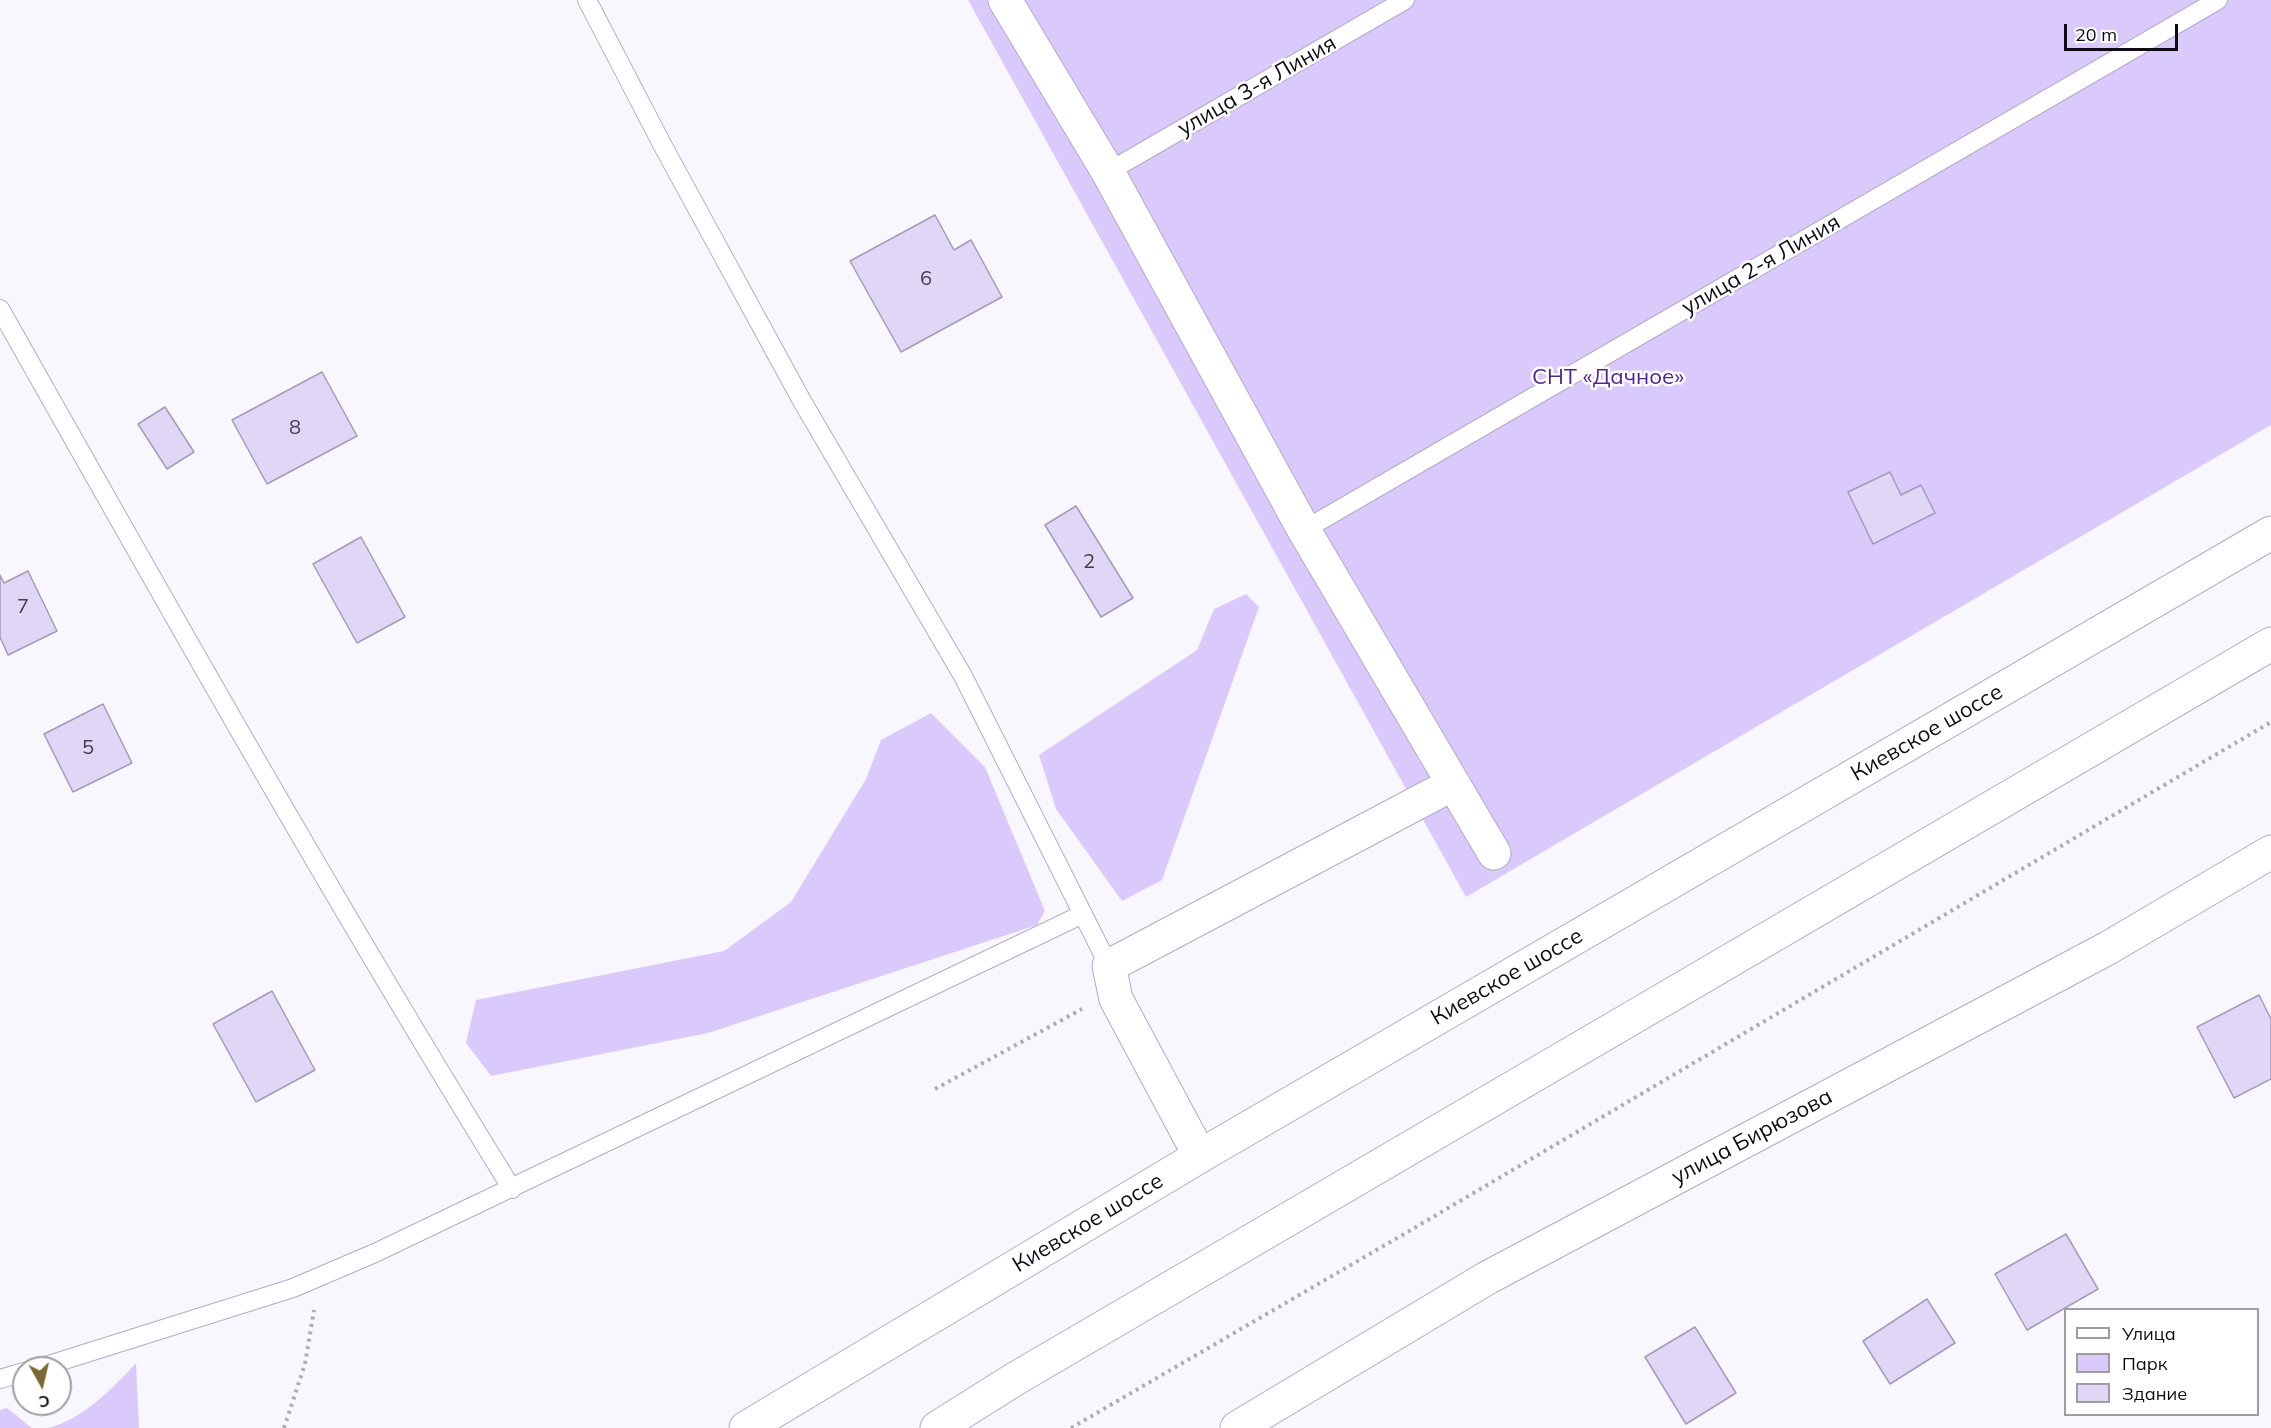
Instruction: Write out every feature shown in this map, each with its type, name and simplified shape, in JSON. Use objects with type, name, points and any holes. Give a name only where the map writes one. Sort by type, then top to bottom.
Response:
[{"type":"main road","points":[[1005,0],[1108,172],[1304,530],[1494,853]]},
{"type":"main road","name":"Киевское шоссе","points":[[746,1428],[1200,1156],[2271,533]]},
{"type":"main road","points":[[937,1428],[1015,1379],[2271,644]]},
{"type":"main road","points":[[1200,1156],[1116,999],[1112,979],[1454,784]]},
{"type":"main road","name":"улица Бирюзова","points":[[1237,1428],[1487,1278],[2109,948],[2271,852]]},
{"type":"main road","points":[[955,1428],[1015,1379]]},
{"type":"lane","points":[[587,0],[664,148],[802,401],[963,676],[1083,914],[1112,979]]},
{"type":"lane","name":"улица 3-я Линия","points":[[1108,172],[1405,0]]},
{"type":"lane","name":"улица 2-я Линия","points":[[1304,530],[2218,0]]},
{"type":"lane","points":[[0,309],[201,665],[423,1045],[512,1189]]},
{"type":"lane","points":[[72,1358],[293,1288],[375,1253],[1083,914]]},
{"type":"path","points":[[1071,1428],[2271,722]]},
{"type":"path","points":[[935,1089],[1112,979]]},
{"type":"path","points":[[284,1428],[304,1364],[320,1276]]},
{"type":"green space","name":"СНТ «Дачное»","points":[[968,0],[2271,0],[2271,425],[1466,897]]},
{"type":"green space","points":[[1246,594],[1259,607],[1162,880],[1122,901],[1056,809],[1039,755],[1197,650],[1214,609]]},
{"type":"green space","points":[[931,713],[985,767],[1045,911],[1037,925],[708,1033],[491,1076],[466,1043],[476,1000],[724,951],[791,902],[866,779],[881,740]]},
{"type":"green space","points":[[136,1363],[139,1428],[47,1428],[84,1411],[107,1393]]},
{"type":"green space","points":[[7,1408],[12,1412],[12,1416],[17,1416],[32,1428],[0,1428],[0,1410]]},
{"type":"building","points":[[935,215],[954,250],[971,240],[1002,297],[901,352],[850,261]]},
{"type":"building","points":[[322,372],[357,436],[267,484],[232,420]]},
{"type":"building","points":[[165,407],[194,452],[167,469],[138,424]]},
{"type":"building","points":[[1890,472],[1901,495],[1921,485],[1935,513],[1873,544],[1848,492]]},
{"type":"building","points":[[1076,506],[1133,598],[1101,617],[1045,525]]},
{"type":"building","points":[[361,537],[405,617],[357,643],[313,564]]},
{"type":"building","points":[[28,571],[57,631],[8,655],[0,637],[0,575],[4,583]]},
{"type":"building","points":[[103,704],[132,763],[73,792],[44,734]]},
{"type":"building","points":[[272,991],[315,1070],[256,1102],[213,1024]]},
{"type":"building","points":[[2259,995],[2271,1019],[2271,1079],[2234,1098],[2197,1027]]},
{"type":"building","points":[[2066,1234],[2098,1289],[2027,1330],[1995,1274]]},
{"type":"building","points":[[1927,1299],[1955,1343],[1890,1384],[1863,1341]]},
{"type":"building","points":[[1695,1327],[1736,1393],[1686,1424],[1645,1357]]}]
